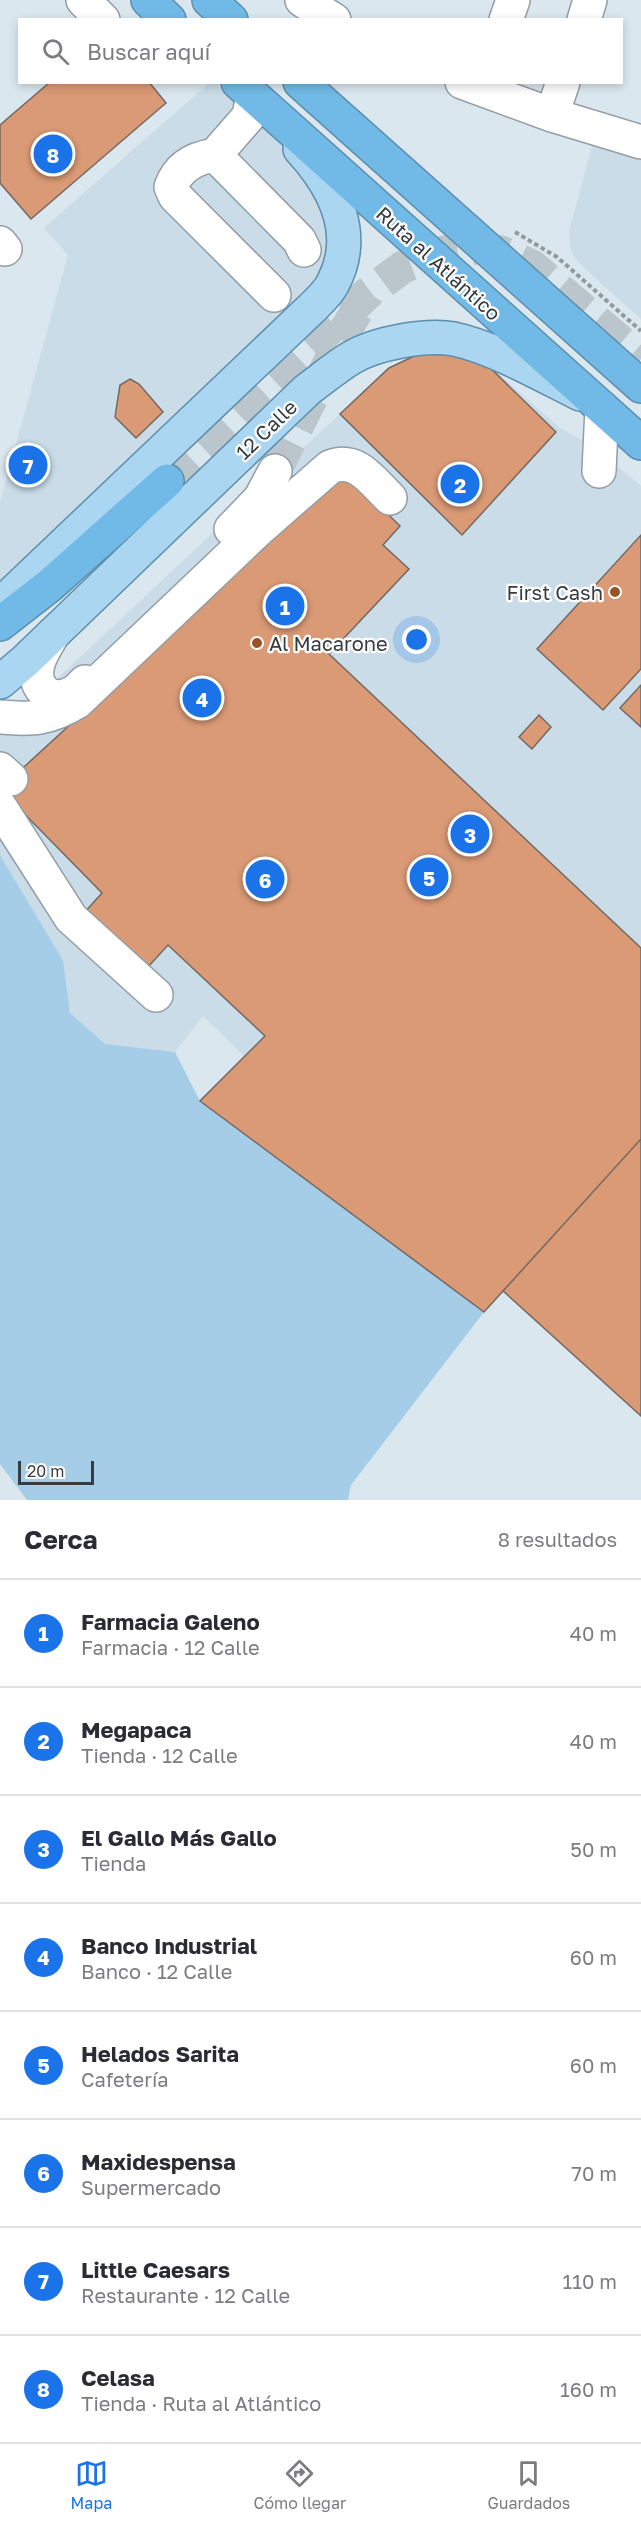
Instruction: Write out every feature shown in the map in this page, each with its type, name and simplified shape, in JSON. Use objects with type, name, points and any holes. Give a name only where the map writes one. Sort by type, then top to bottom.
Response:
[{"type":"highway","points":[[148,0],[167,18]]},
{"type":"highway","points":[[209,0],[229,18]]},
{"type":"highway","points":[[302,84],[641,386]]},
{"type":"highway","name":"Ruta al Atlántico","points":[[242,88],[641,443]]},
{"type":"highway","points":[[0,624],[50,585],[167,481]]},
{"type":"main road","points":[[0,605],[75,522],[312,308],[333,284],[345,247],[342,218],[334,198],[317,167],[242,88]]},
{"type":"main road","name":"12 Calle","points":[[0,682],[307,390],[352,357],[386,344],[418,339],[453,339],[513,361],[596,404]]},
{"type":"street","points":[[83,0],[101,18]]},
{"type":"street","points":[[302,0],[331,18]]},
{"type":"street","points":[[507,18],[513,0]]},
{"type":"street","points":[[585,18],[590,0]]},
{"type":"street","points":[[526,84],[558,98],[641,142]]},
{"type":"street","points":[[475,85],[558,98],[641,119]]},
{"type":"street","points":[[242,88],[249,116],[220,150],[190,163],[174,178],[171,187],[175,196],[274,295]]},
{"type":"street","points":[[220,150],[299,240],[304,250]]},
{"type":"street","points":[[596,404],[599,471]]},
{"type":"street","points":[[0,717],[41,718],[59,713],[77,702],[154,624],[330,467],[340,463],[350,464],[361,470],[390,498]]},
{"type":"street","points":[[53,634],[40,657],[36,679],[39,688],[49,696],[60,697],[71,694],[154,624],[260,500],[275,471]]},
{"type":"street","points":[[4,785],[71,918],[156,995]]},
{"type":"path","points":[[511,230],[557,257],[641,331]]},
{"type":"shaded area","points":[[208,84],[217,84],[280,144],[326,200],[332,249],[308,299],[134,453],[0,582],[0,502],[68,255],[44,228]]},
{"type":"shaded area","points":[[593,142],[641,155],[641,319],[586,270],[574,257],[570,247],[569,231]]},
{"type":"shaded area","points":[[477,355],[559,427],[600,451],[641,486],[641,1416],[504,1291],[484,1312],[200,1101],[244,1056],[203,1016],[175,1052],[104,1044],[70,1013],[63,960],[0,855],[0,732],[389,368]]},
{"type":"shaded area","points":[[0,855],[63,960],[70,1013],[105,1044],[175,1052],[200,1101],[484,1312],[351,1485],[348,1500],[27,1500],[0,1464]]},
{"type":"building","points":[[48,84],[151,84],[166,103],[31,219],[0,183],[0,125]]},
{"type":"building","points":[[431,348],[477,355],[556,432],[462,535],[340,414],[389,368]]},
{"type":"building","points":[[130,379],[139,384],[163,412],[136,438],[115,417],[120,385]]},
{"type":"building","points":[[345,472],[400,526],[383,545],[409,569],[329,654],[641,948],[641,1139],[484,1312],[200,1101],[265,1036],[168,945],[139,977],[83,914],[102,893],[0,789]]},
{"type":"building","name":"First Cash","points":[[641,535],[641,669],[603,710],[537,649]]},
{"type":"building","points":[[641,685],[641,727],[620,708]]},
{"type":"building","points":[[539,715],[551,727],[532,749],[519,737]]},
{"type":"building","points":[[641,1139],[641,1416],[503,1291]]},
{"type":"tunnel","points":[[167,481],[368,293],[403,267],[440,253],[457,249],[480,248],[501,252],[532,266],[641,359]]},
{"type":"tunnel","points":[[275,471],[346,329],[368,293]]},
{"type":"place","name":"Celasa","points":[[53,154]]},
{"type":"place","name":"Little Caesars","points":[[28,465]]},
{"type":"place","name":"Megapaca","points":[[460,484]]},
{"type":"place","name":"First Cash","points":[[615,592]]},
{"type":"place","name":"Farmacia Galeno","points":[[285,606]]},
{"type":"place","name":"Al Macarone","points":[[257,643]]},
{"type":"place","name":"Banco Industrial","points":[[202,698]]},
{"type":"place","name":"El Gallo Más Gallo","points":[[470,834]]},
{"type":"place","name":"Helados Sarita","points":[[429,877]]},
{"type":"place","name":"Maxidespensa","points":[[265,879]]}]
